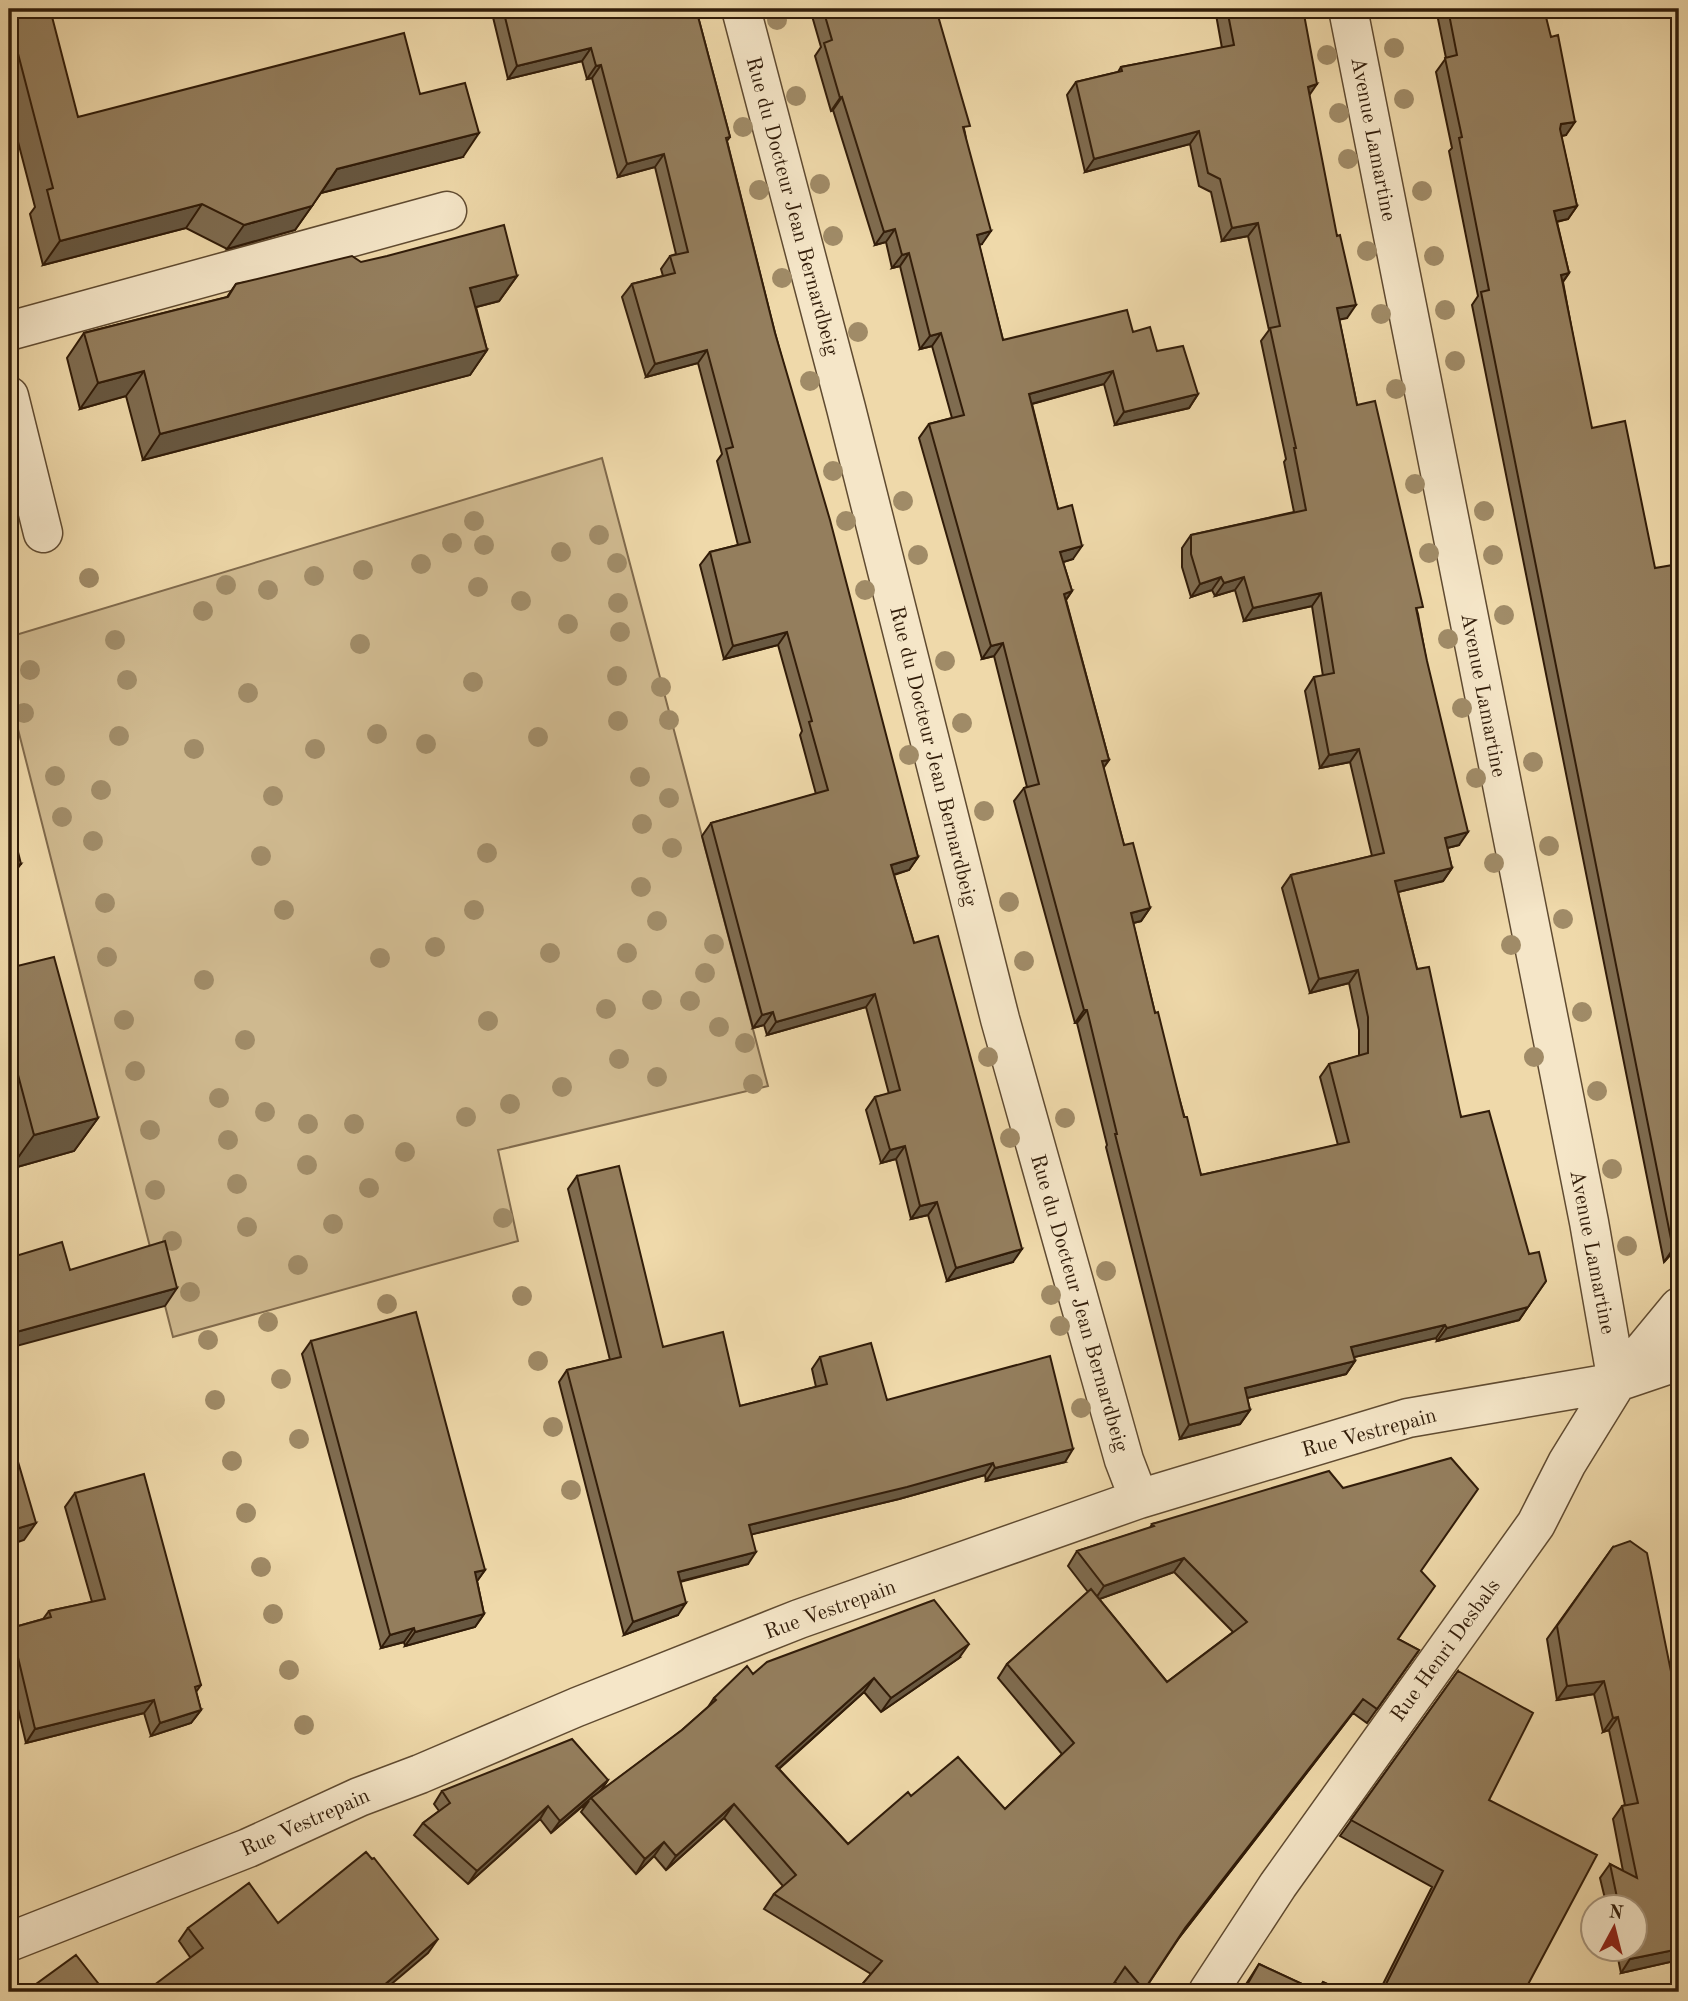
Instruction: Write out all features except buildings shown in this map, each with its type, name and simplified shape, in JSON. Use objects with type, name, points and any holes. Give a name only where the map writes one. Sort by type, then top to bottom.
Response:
[{"type":"street","name":"Rue du Docteur Jean Bernardbeig","points":[[741,9],[850,421],[1000,1019],[1125,1460],[1139,1499]]},
{"type":"street","name":"Avenue Lamartine","points":[[1348,9],[1593,1244],[1617,1382]]},
{"type":"street","points":[[9,331],[447,211]]},
{"type":"street","points":[[9,396],[43,533]]},
{"type":"street","name":"Rue Henri Desbals","points":[[1208,1992],[1278,1885],[1536,1524],[1567,1463],[1617,1382],[1679,1307]]},
{"type":"street","name":"Rue Vestrepain","points":[[9,1942],[248,1848],[359,1797],[799,1619],[1139,1499],[1408,1418],[1617,1382],[1679,1361]]},
{"type":"shaded area","points":[[602,458],[768,1086],[498,1150],[518,1241],[173,1337],[9,694],[9,637]]}]
